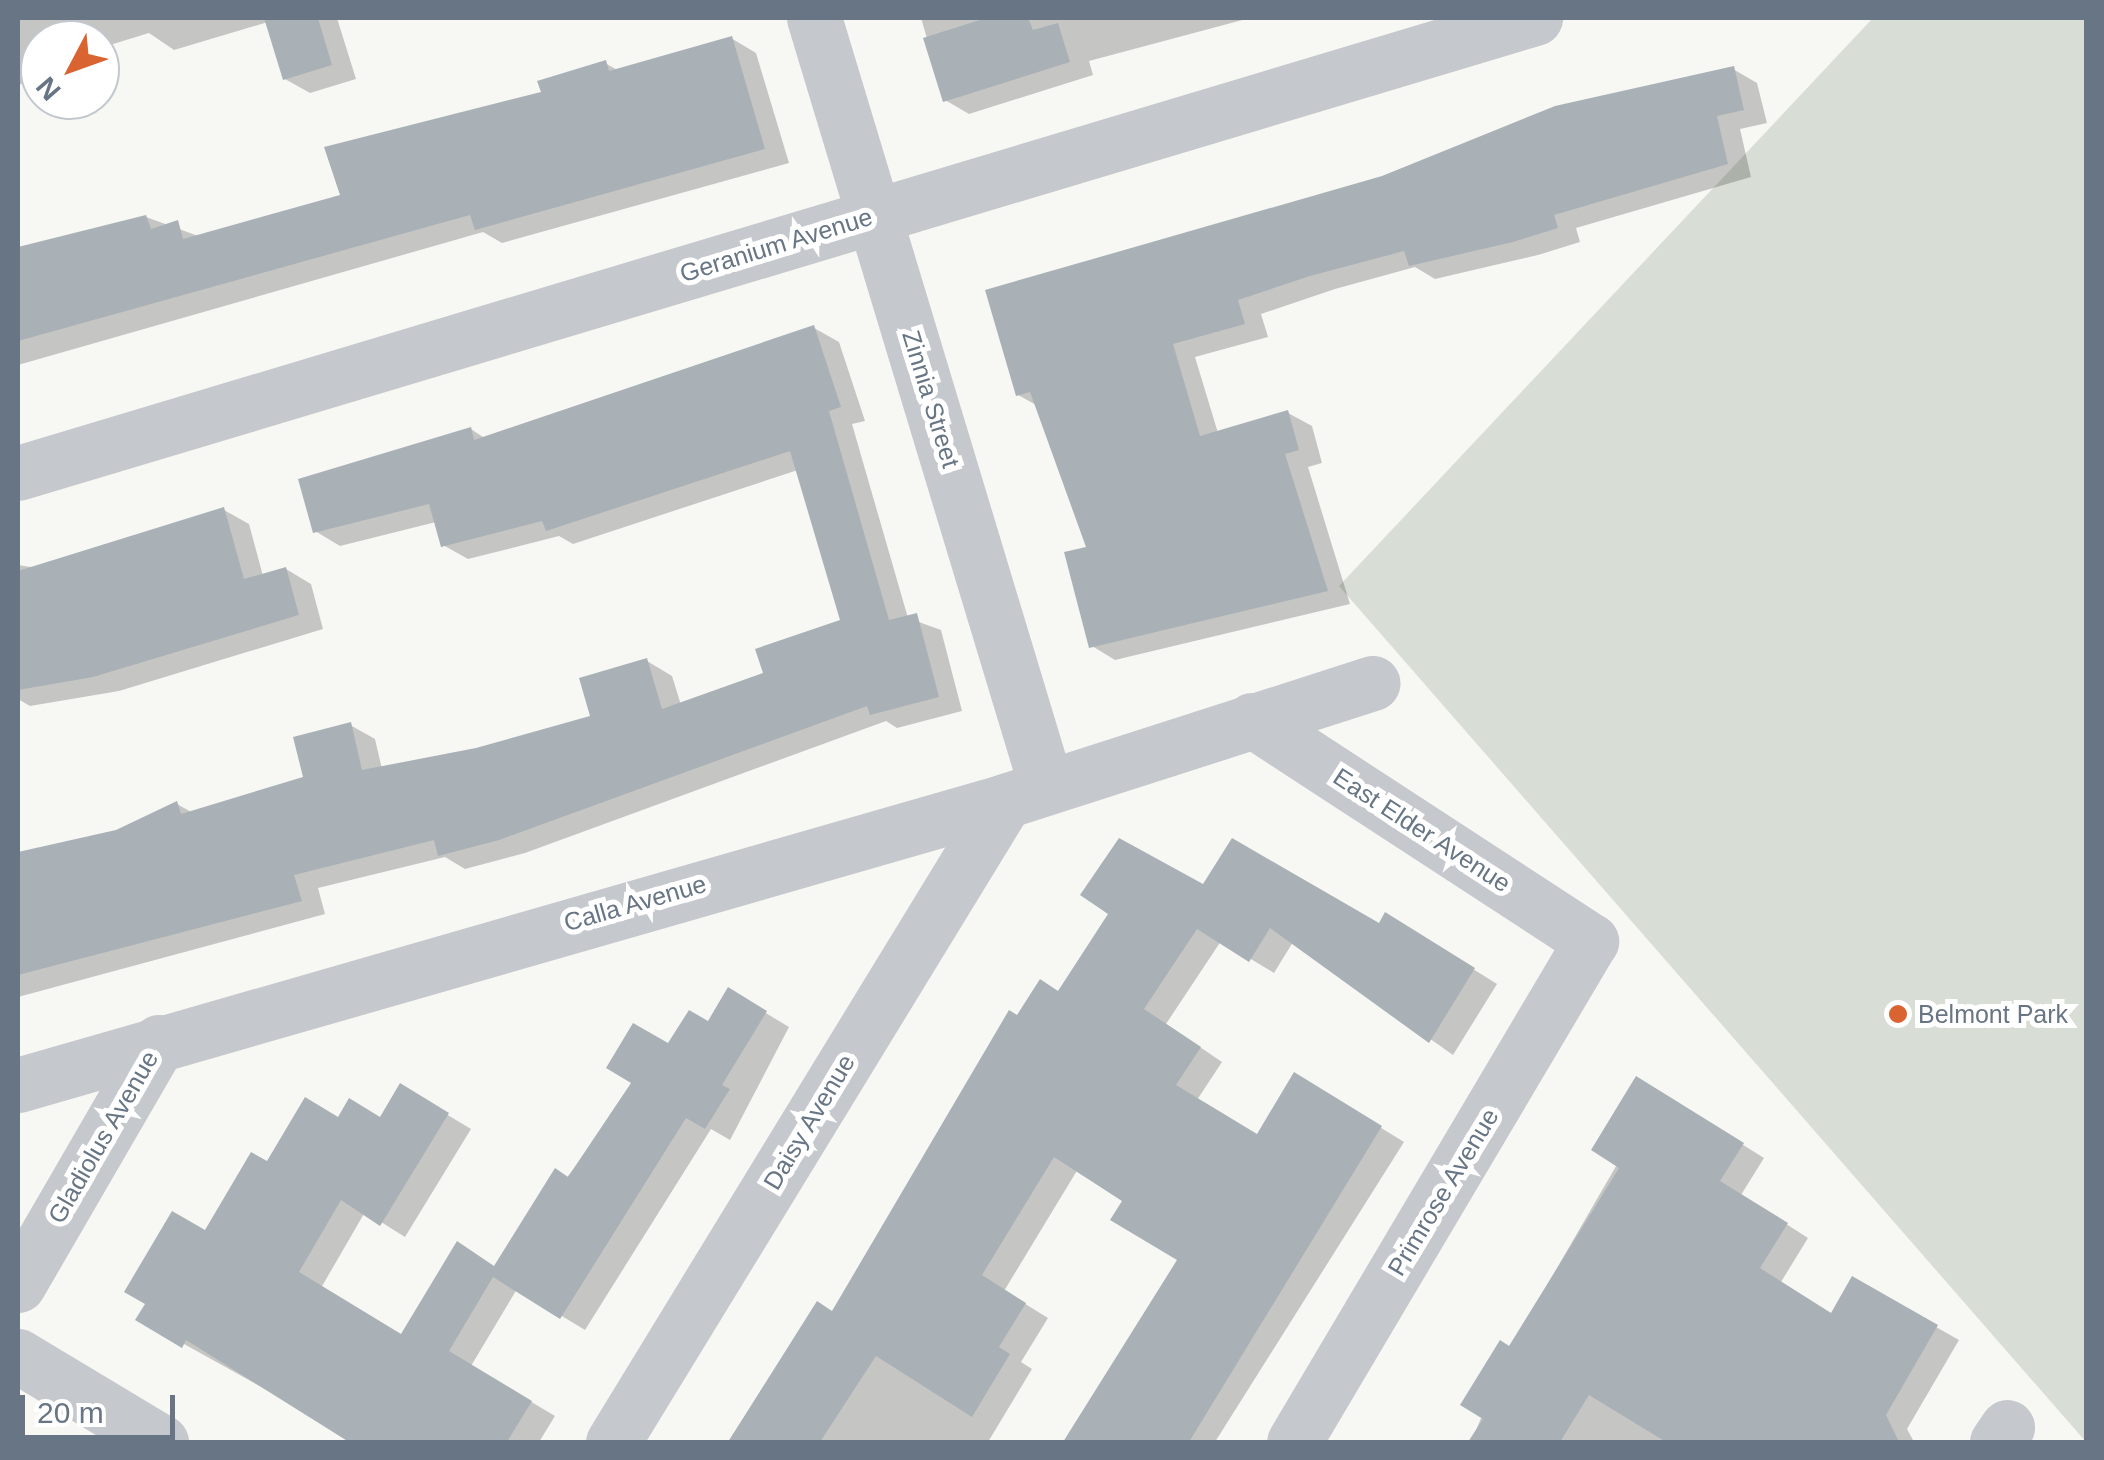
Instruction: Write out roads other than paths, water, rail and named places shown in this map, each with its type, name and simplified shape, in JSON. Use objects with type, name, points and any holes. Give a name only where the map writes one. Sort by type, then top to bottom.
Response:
[{"type":"street","name":"Zinnia Street","points":[[814,18],[876,216],[1025,791]]},
{"type":"street","name":"Geranium Avenue","points":[[18,473],[1535,18]]},
{"type":"street","name":"Calla Avenue","points":[[18,1085],[1025,791],[1373,683]]},
{"type":"street","name":"East Elder Avenue","points":[[1252,720],[1592,941]]},
{"type":"street","name":"Daisy Avenue","points":[[613,1442],[1025,791]]},
{"type":"street","name":"Primrose Avenue","points":[[1294,1442],[1592,941]]},
{"type":"street","name":"Gladiolus Avenue","points":[[18,1284],[159,1042]]},
{"type":"street","points":[[18,1356],[161,1442]]},
{"type":"place","name":"Belmont Park","points":[[1898,1014]]}]
